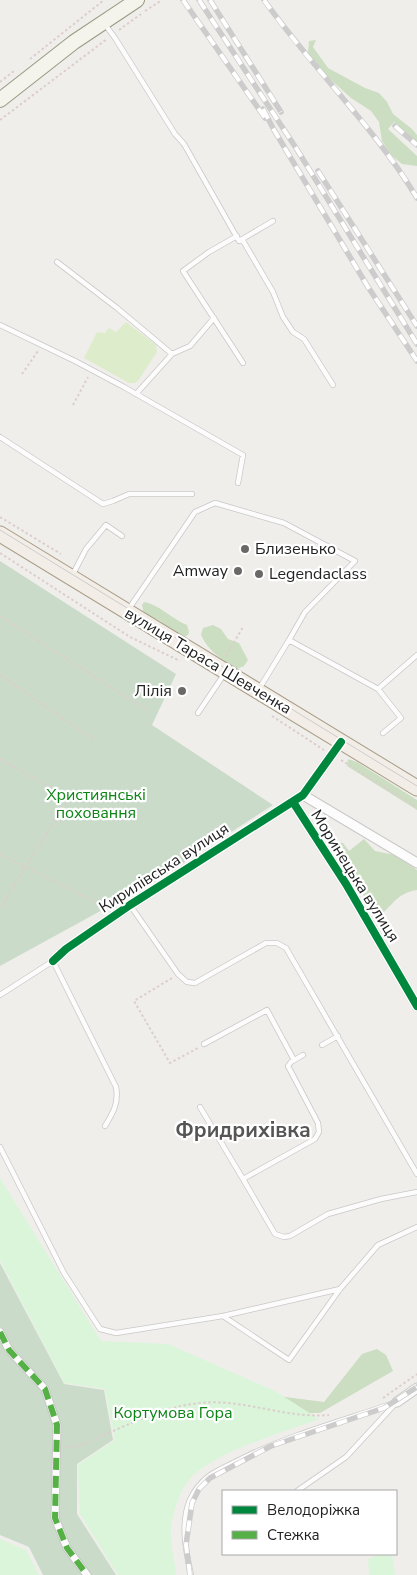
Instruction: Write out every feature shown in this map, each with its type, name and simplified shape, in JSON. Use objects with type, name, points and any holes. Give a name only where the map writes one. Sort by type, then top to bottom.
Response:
[{"type":"main road","points":[[0,100],[74,42],[104,22],[142,5]]},
{"type":"main road","name":"вулиця Тараса Шевченка","points":[[0,534],[74,571],[127,611],[225,665],[257,691],[417,788]]},
{"type":"street","name":"Моринецька вулиця","points":[[341,742],[303,795],[293,802],[346,884],[417,1006]]},
{"type":"street","points":[[303,795],[417,863]]},
{"type":"street","name":"Кирилівська вулиця","points":[[53,961],[66,949],[130,905],[293,802]]},
{"type":"street","points":[[0,1332],[9,1350],[45,1389],[57,1425],[55,1518],[67,1548],[87,1575]]},
{"type":"street","points":[[397,1402],[417,1388]]},
{"type":"lane","points":[[104,22],[175,134],[184,144],[239,241],[273,221]]},
{"type":"lane","points":[[237,236],[209,252],[183,271],[243,363]]},
{"type":"lane","points":[[242,239],[273,292],[283,317],[293,332],[304,339],[333,385]]},
{"type":"lane","points":[[57,262],[117,308],[172,354]]},
{"type":"lane","points":[[136,394],[172,354],[190,346],[214,318]]},
{"type":"lane","points":[[0,325],[92,370],[243,455],[238,483]]},
{"type":"lane","points":[[0,437],[103,504],[113,502],[129,494],[192,494]]},
{"type":"lane","points":[[127,611],[195,512],[215,503],[284,524],[355,561],[305,612],[257,691]]},
{"type":"lane","points":[[74,571],[86,549],[106,525],[122,536]]},
{"type":"lane","points":[[289,640],[378,689],[401,718],[383,733]]},
{"type":"lane","points":[[378,689],[417,655]]},
{"type":"lane","points":[[198,713],[225,665]]},
{"type":"lane","points":[[130,905],[178,974],[187,982],[195,983],[266,943],[277,943],[286,948],[417,1174]]},
{"type":"lane","points":[[0,995],[53,961],[116,1087],[118,1095],[116,1105],[105,1126]]},
{"type":"lane","points":[[204,1044],[267,1010],[294,1060]]},
{"type":"lane","points":[[322,1045],[338,1036]]},
{"type":"lane","points":[[243,1179],[314,1139],[319,1132],[318,1123],[289,1069],[289,1064],[303,1055]]},
{"type":"lane","points":[[200,1107],[275,1234],[284,1237],[290,1236],[328,1214],[381,1198],[417,1192]]},
{"type":"lane","points":[[0,1147],[64,1273],[100,1329],[116,1333],[222,1316],[340,1289]]},
{"type":"lane","points":[[222,1316],[289,1360],[340,1289],[378,1245],[417,1227]]},
{"type":"lane","points":[[298,1490],[346,1457],[397,1402]]},
{"type":"lane","points":[[191,1575],[186,1549],[187,1514],[190,1501],[198,1487],[208,1477],[262,1449],[286,1439],[397,1402]]},
{"type":"path","points":[[24,64],[104,0]]},
{"type":"path","points":[[0,120],[113,35],[142,5],[162,0]]},
{"type":"path","points":[[0,82],[17,69]]},
{"type":"path","points":[[22,374],[42,345]]},
{"type":"path","points":[[74,405],[92,370]]},
{"type":"path","points":[[0,517],[74,571]]},
{"type":"path","points":[[0,554],[130,637],[182,661]]},
{"type":"path","points":[[0,616],[148,711]]},
{"type":"path","points":[[225,665],[243,627]]},
{"type":"path","points":[[0,675],[94,740]]},
{"type":"path","points":[[269,715],[324,750]]},
{"type":"path","points":[[339,758],[417,807]]},
{"type":"path","points":[[0,759],[69,798],[0,908]]},
{"type":"path","points":[[0,854],[94,902]]},
{"type":"path","points":[[178,974],[134,1001],[170,1063],[204,1044]]},
{"type":"path","points":[[381,1399],[417,1374]]},
{"type":"path","points":[[56,1447],[78,1447],[134,1421],[191,1404],[218,1401],[303,1415],[330,1415]]},
{"type":"green space","points":[[316,40],[313,47],[328,68],[365,88],[379,93],[387,102],[393,114],[417,135],[417,143],[394,122],[388,129],[417,156],[417,166],[402,164],[392,156],[382,141],[379,122],[371,111],[351,98],[320,70],[308,53],[309,41]]},
{"type":"green space","points":[[126,322],[156,345],[157,352],[138,381],[134,383],[129,383],[84,358],[97,332],[105,333],[109,328],[116,332]]},
{"type":"green space","name":"Християнські поховання","points":[[0,561],[176,674],[152,725],[273,805],[157,880],[0,966]]},
{"type":"green space","points":[[144,602],[155,606],[187,625],[188,635],[182,638],[172,633],[160,621],[144,614],[142,605]]},
{"type":"green space","points":[[213,625],[221,629],[228,639],[239,643],[248,660],[244,666],[237,669],[221,659],[208,646],[201,635],[203,628]]},
{"type":"green space","points":[[348,759],[357,762],[417,800],[417,810],[347,766]]},
{"type":"green space","points":[[364,839],[375,851],[395,855],[417,870],[417,890],[403,894],[376,918],[371,913],[366,899],[335,851],[335,842],[343,843],[349,851]]},
{"type":"green space","name":"Кортумова Гора","points":[[0,1178],[101,1341],[168,1344],[275,1391],[319,1419],[232,1452],[215,1460],[189,1480],[174,1510],[171,1530],[176,1575],[118,1575],[80,1514],[78,1465],[115,1440],[105,1389],[64,1383],[0,1260]]},
{"type":"green space","points":[[0,1263],[64,1384],[104,1390],[113,1440],[77,1464],[77,1514],[116,1575],[43,1575],[29,1547],[0,1535]]},
{"type":"green space","points":[[377,1349],[386,1355],[393,1371],[320,1413],[292,1413],[270,1395],[324,1402],[362,1354]]},
{"type":"green space","points":[[0,1539],[26,1550],[39,1575],[0,1575]]},
{"type":"green space","points":[[378,1555],[392,1555],[395,1575],[369,1575],[368,1559]]},
{"type":"tram line","points":[[0,530],[417,786]]},
{"type":"railway","points":[[183,0],[265,118]]},
{"type":"railway","points":[[199,0],[296,148],[417,344]]},
{"type":"railway","points":[[210,0],[281,112]]},
{"type":"railway","points":[[264,0],[302,50],[382,146],[417,198]]},
{"type":"railway","points":[[263,109],[368,287],[417,361]]},
{"type":"railway","points":[[395,126],[417,145]]},
{"type":"railway","points":[[318,171],[417,326]]},
{"type":"railway","points":[[190,1575],[186,1545],[192,1503],[199,1489],[210,1478],[271,1446],[384,1408],[417,1387]]},
{"type":"marked path","points":[[0,1332],[9,1350],[45,1389],[57,1425],[55,1518],[67,1548],[87,1575]]},
{"type":"cycle path","points":[[53,961],[66,949],[130,905],[303,795],[341,742]]},
{"type":"cycle path","points":[[293,802],[346,884],[417,1006]]},
{"type":"place","name":"Близенько","points":[[245,549]]},
{"type":"place","name":"Amway","points":[[238,571]]},
{"type":"place","name":"Legendaclass","points":[[259,574]]},
{"type":"place","name":"Лілія","points":[[182,691]]},
{"type":"district","name":"Фридрихівка","points":[[243,1130]]}]
